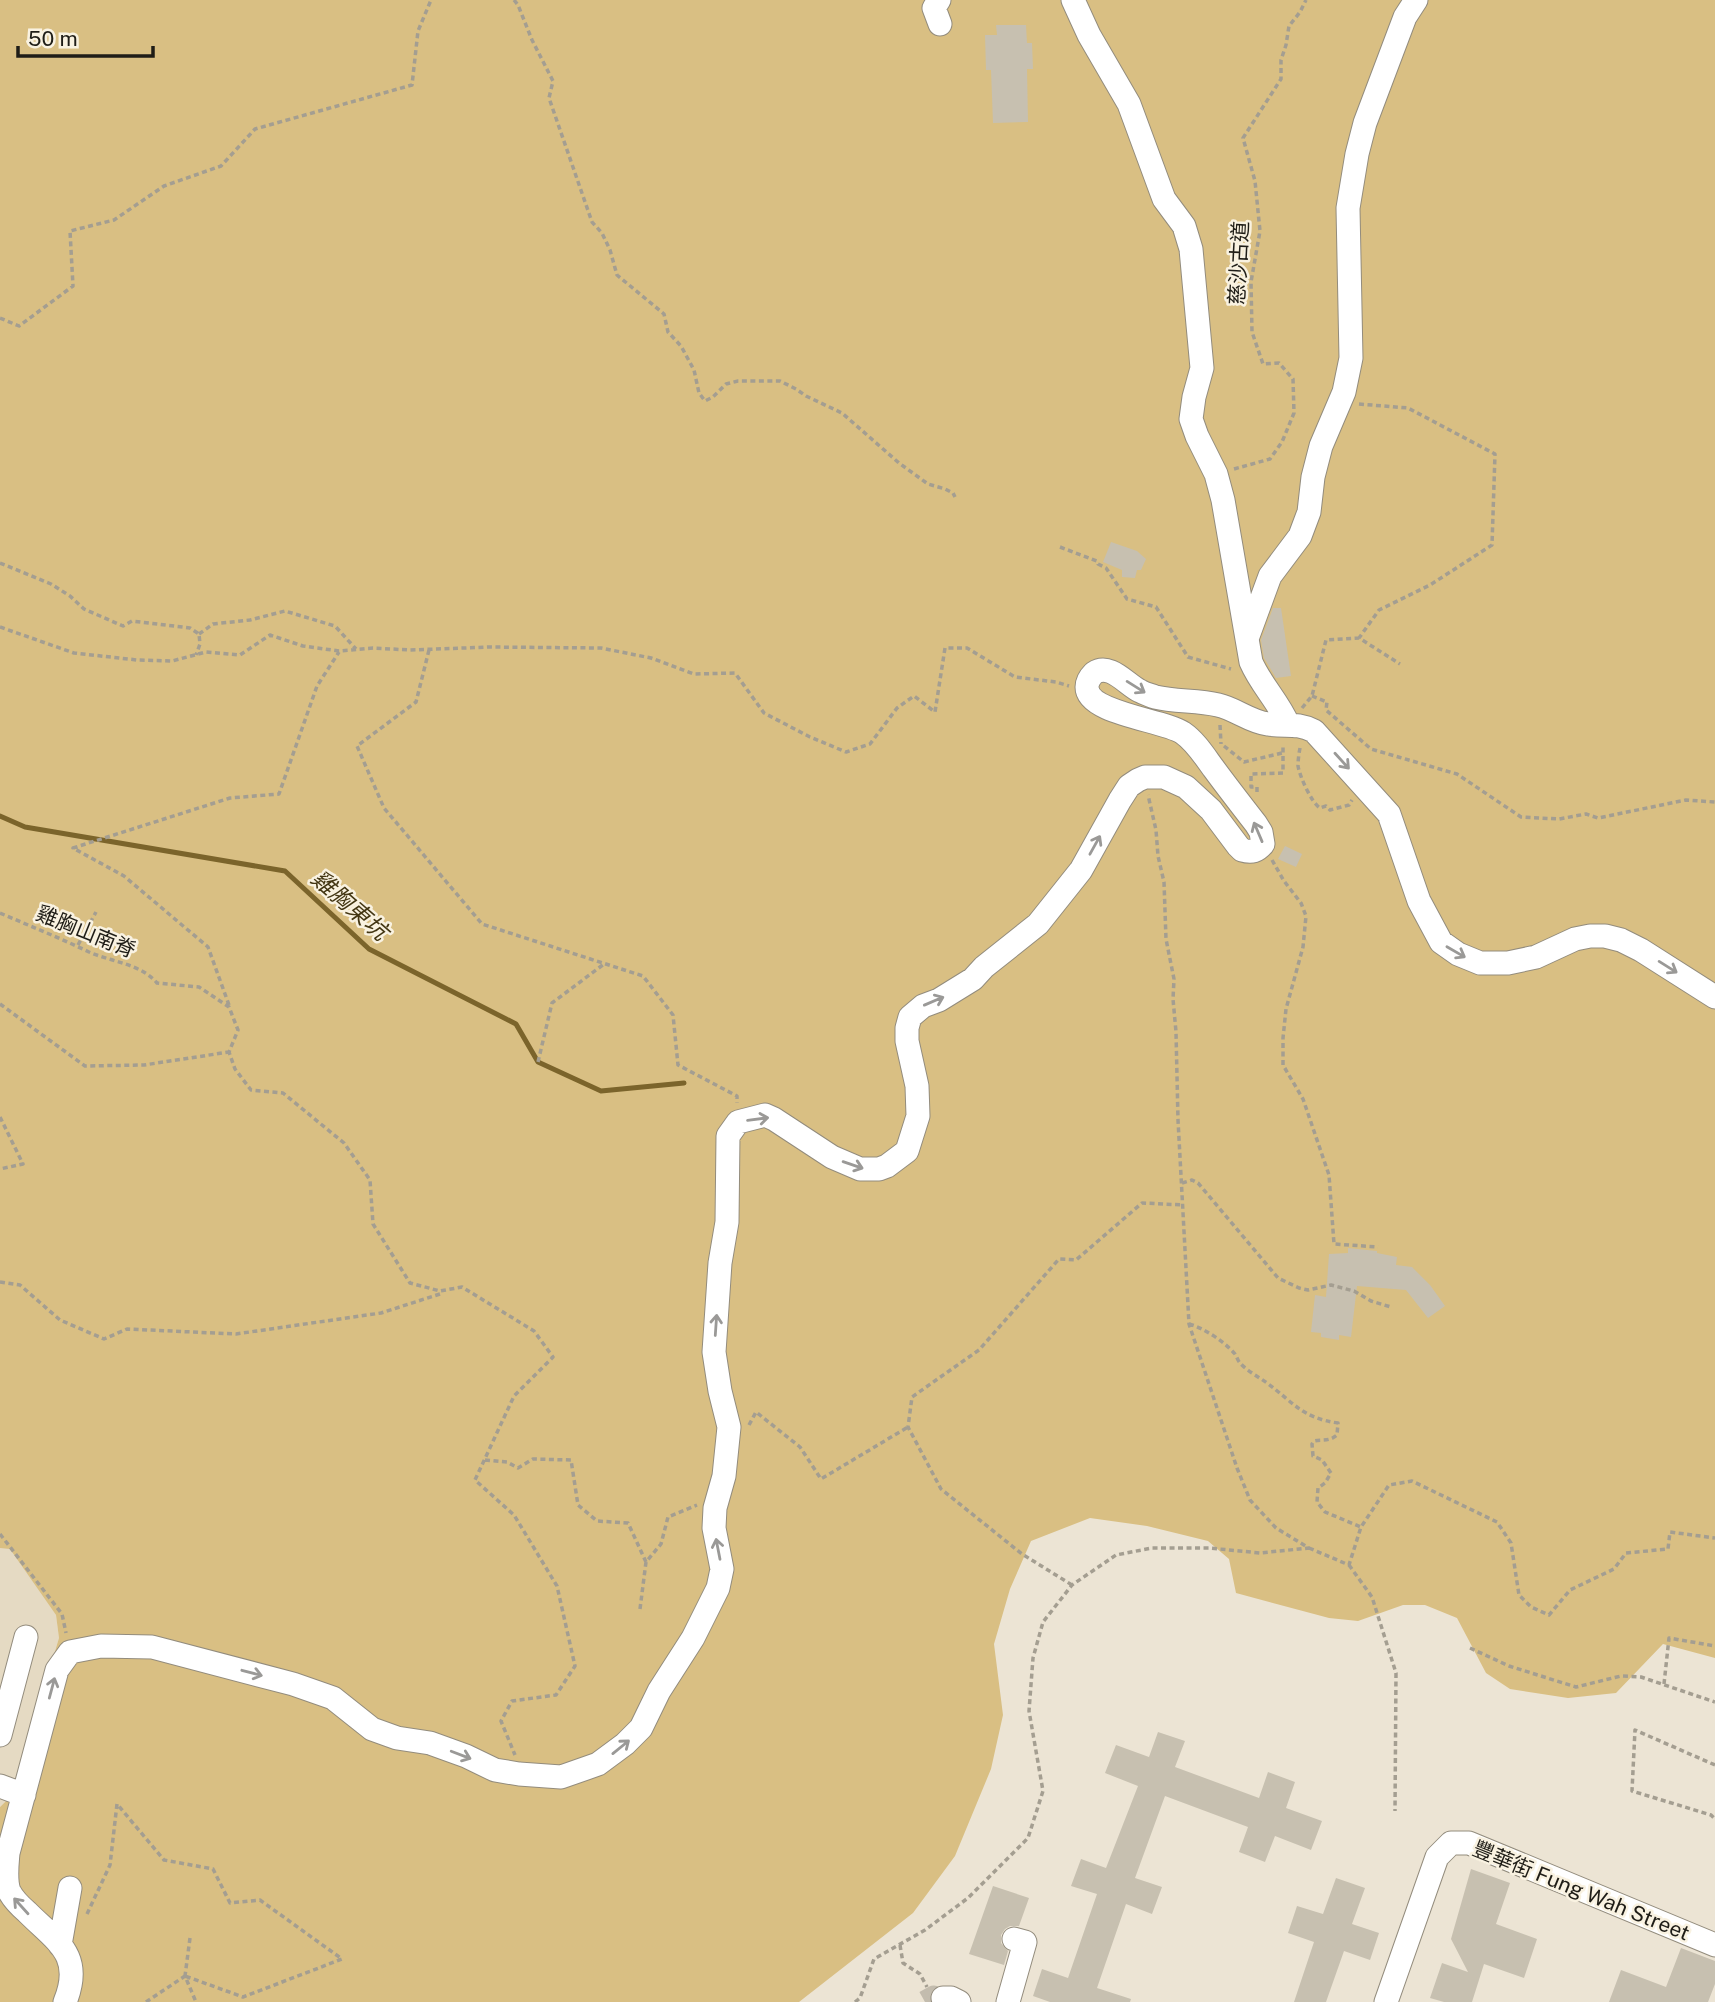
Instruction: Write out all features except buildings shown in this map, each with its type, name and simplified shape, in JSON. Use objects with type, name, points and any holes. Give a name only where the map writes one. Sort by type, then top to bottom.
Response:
[{"type":"street","points":[[939,0],[934,8],[940,24]]},
{"type":"street","points":[[1073,0],[1089,36],[1129,104],[1164,199],[1184,226],[1191,249],[1202,368],[1191,419],[1216,474],[1223,500],[1251,662],[1257,676],[1280,707],[1291,736]]},
{"type":"street","points":[[1247,639],[1270,576],[1300,536],[1309,512],[1312,477],[1321,446],[1343,392],[1351,358],[1348,208],[1357,154],[1365,123],[1396,40],[1405,17],[1416,0]]},
{"type":"street","points":[[65,2002],[72,1984],[73,1970],[68,1955],[16,1901],[8,1887],[7,1875],[8,1853],[57,1671],[70,1652],[102,1646],[152,1647],[293,1684],[333,1699],[372,1730],[430,1744],[466,1756],[495,1770],[519,1774],[561,1777],[598,1764],[625,1744],[641,1728],[659,1691],[693,1638],[718,1588],[722,1569],[714,1528],[724,1476],[729,1427],[714,1352],[720,1263],[727,1222],[728,1136],[738,1122],[765,1115],[832,1157],[860,1169],[887,1166],[907,1151],[918,1116],[917,1086],[907,1041],[910,1017],[923,1006],[939,1000],[973,979],[1038,924],[1082,870],[1129,786],[1145,777],[1164,777],[1186,787],[1211,810],[1242,850],[1258,850],[1263,844],[1256,824],[1184,733],[1126,715],[1094,701],[1088,692],[1087,684],[1092,675],[1104,670],[1150,695],[1167,700],[1222,705],[1291,736]]},
{"type":"street","points":[[1291,736],[1299,724],[1314,731],[1389,814],[1419,901],[1441,943],[1458,954],[1480,963],[1508,963],[1536,957],[1575,939],[1605,936],[1641,950],[1715,997]]},
{"type":"street","points":[[0,1735],[26,1637]]},
{"type":"street","points":[[0,1786],[24,1795]]},
{"type":"street","name":"豐華街 Fung Wah Street","points":[[1386,2002],[1437,1857],[1451,1843],[1469,1843],[1715,1945]]},
{"type":"street","points":[[60,1945],[70,1888]]},
{"type":"street","points":[[1008,2002],[1025,1942],[1014,1939]]},
{"type":"path","points":[[0,318],[19,326],[73,286],[70,231],[114,220],[164,187],[221,166],[255,129],[412,85],[418,31],[431,0]]},
{"type":"path","points":[[514,0],[519,5],[532,40],[553,81],[549,98],[592,222],[602,233],[617,275],[664,314],[668,332],[681,346],[694,370],[699,393],[705,401],[726,384],[738,381],[780,381],[806,397],[842,413],[899,463],[928,484],[945,489],[955,497]]},
{"type":"path","name":"慈沙古道","points":[[1216,474],[1270,459],[1282,442],[1294,413],[1293,379],[1279,363],[1263,364],[1252,332],[1252,269],[1260,231],[1255,181],[1243,138],[1281,79],[1281,60],[1289,26],[1306,0]]},
{"type":"path","points":[[1339,403],[1408,408],[1495,454],[1492,545],[1430,585],[1379,610],[1359,638]]},
{"type":"path","points":[[1060,547],[1097,561],[1106,568],[1127,599],[1156,607],[1188,657],[1257,676]]},
{"type":"path","points":[[0,563],[51,584],[70,596],[84,610],[122,626],[132,621],[190,628],[199,634]]},
{"type":"path","points":[[199,634],[213,624],[250,620],[285,611],[335,626],[356,649]]},
{"type":"path","points":[[0,627],[74,653],[137,660],[172,661],[206,652],[240,655],[270,635],[303,646],[339,652],[373,648],[601,648],[651,658],[694,674],[735,673],[764,713],[846,752],[870,744],[897,708],[914,696],[935,712],[945,649],[967,649],[1015,677],[1056,682],[1088,692]]},
{"type":"path","points":[[196,655],[200,644],[199,634]]},
{"type":"path","points":[[1400,664],[1359,638],[1326,640],[1312,696],[1327,702],[1326,710],[1371,749],[1457,774],[1521,817],[1559,819],[1586,814],[1598,818],[1686,800],[1715,802]]},
{"type":"path","points":[[429,650],[416,702],[357,746],[384,808],[482,924],[643,976],[673,1015],[678,1065],[737,1096],[738,1122]]},
{"type":"path","points":[[339,652],[317,686],[279,794],[230,798],[73,848],[124,876],[208,947],[238,1030],[229,1052],[235,1069],[250,1090],[283,1093],[344,1143],[370,1180],[373,1224],[410,1283],[440,1291],[462,1287],[534,1331],[553,1357],[514,1396],[475,1480],[514,1515],[557,1586],[575,1666],[556,1695],[512,1702],[501,1721],[515,1755],[519,1774]]},
{"type":"path","points":[[1256,824],[1257,787],[1251,787],[1251,774],[1283,773],[1282,753],[1291,736]]},
{"type":"path","points":[[1291,736],[1302,780],[1314,804],[1320,808],[1326,806],[1330,810],[1349,806]]},
{"type":"path","points":[[1213,737],[1244,762],[1282,753]]},
{"type":"path","points":[[1145,777],[1164,882],[1166,939],[1174,979],[1176,1079],[1189,1324],[1250,1500],[1276,1528],[1309,1548],[1349,1565],[1372,1597],[1396,1673],[1395,1811]]},
{"type":"path","points":[[1284,881],[1301,904],[1306,916],[1303,947],[1286,1009],[1283,1065],[1303,1099],[1329,1175],[1334,1244],[1378,1247]]},
{"type":"path","points":[[78,945],[96,912]]},
{"type":"path","name":"雞胸山南脊","points":[[0,913],[90,952],[148,973],[157,983],[199,987],[229,1007]]},
{"type":"path","points":[[538,1062],[552,1003],[604,964]]},
{"type":"path","points":[[0,1004],[85,1066],[144,1065],[229,1052]]},
{"type":"path","points":[[0,1117],[23,1164],[0,1169]]},
{"type":"path","points":[[1182,1183],[1198,1183],[1278,1279],[1308,1290],[1331,1285],[1391,1307]]},
{"type":"path","points":[[1072,1585],[1022,1554],[941,1489],[908,1427],[912,1397],[979,1350],[1059,1259],[1076,1260],[1142,1203],[1183,1205]]},
{"type":"path","points":[[0,1282],[20,1285],[60,1320],[104,1339],[127,1329],[236,1334],[341,1319],[381,1313],[462,1287]]},
{"type":"path","points":[[1189,1324],[1202,1327],[1234,1353],[1240,1363],[1296,1407],[1324,1421],[1338,1423],[1337,1436],[1330,1440],[1314,1441],[1312,1444],[1313,1456],[1322,1461],[1331,1473],[1316,1493],[1317,1502],[1325,1512],[1361,1527]]},
{"type":"path","points":[[745,1434],[757,1412],[800,1447],[821,1479],[908,1427]]},
{"type":"path","points":[[485,1460],[507,1462],[518,1468],[533,1459],[570,1461],[578,1506],[597,1521],[628,1523],[646,1562],[640,1609]]},
{"type":"path","points":[[1349,1565],[1361,1527],[1389,1485],[1412,1481],[1497,1522],[1511,1543],[1519,1595],[1531,1607],[1549,1615],[1570,1590],[1614,1569],[1626,1553],[1668,1549],[1670,1532],[1715,1538]]},
{"type":"path","points":[[646,1562],[661,1544],[668,1517],[718,1497]]},
{"type":"path","points":[[0,1534],[62,1614],[70,1652]]},
{"type":"path","points":[[855,2002],[860,1998],[874,1959],[925,1930],[968,1898],[1028,1838],[1043,1791],[1029,1711],[1033,1658],[1044,1622],[1072,1585],[1115,1555],[1152,1548],[1209,1548],[1260,1553],[1309,1548]]},
{"type":"path","points":[[1664,1685],[1669,1638],[1715,1646]]},
{"type":"path","points":[[1470,1648],[1509,1666],[1576,1687],[1621,1676],[1642,1677],[1715,1702]]},
{"type":"path","points":[[1715,1765],[1635,1730],[1632,1791],[1711,1815],[1715,1819]]},
{"type":"path","points":[[83,1921],[110,1865],[117,1804],[164,1860],[213,1869],[230,1903],[260,1900],[342,1959],[243,1997],[185,1976]]},
{"type":"path","points":[[190,1938],[185,1976],[196,2002]]},
{"type":"path","points":[[900,1945],[903,1963],[920,1974],[944,1997]]},
{"type":"path","points":[[146,2002],[185,1976]]},
{"type":"shaded area","points":[[0,0],[1715,0],[1715,1658],[1663,1644],[1616,1693],[1568,1698],[1510,1689],[1486,1673],[1457,1618],[1425,1605],[1403,1605],[1358,1621],[1329,1618],[1236,1593],[1229,1559],[1208,1541],[1147,1526],[1090,1518],[1031,1541],[1010,1589],[994,1644],[1003,1715],[991,1769],[955,1856],[913,1913],[799,2002],[0,2002],[0,1807],[12,1795],[59,1638],[56,1615],[10,1549],[0,1548]]},
{"type":"shaded area","points":[[0,1548],[10,1548],[56,1615],[59,1638],[12,1795],[0,1807]]},
{"type":"waterway","name":"雞胸東坑","points":[[0,816],[25,827],[285,871],[369,949],[516,1024],[538,1062],[601,1091],[684,1083]]},
{"type":"tunnel","points":[[925,2002],[934,1997],[937,2002]]}]
